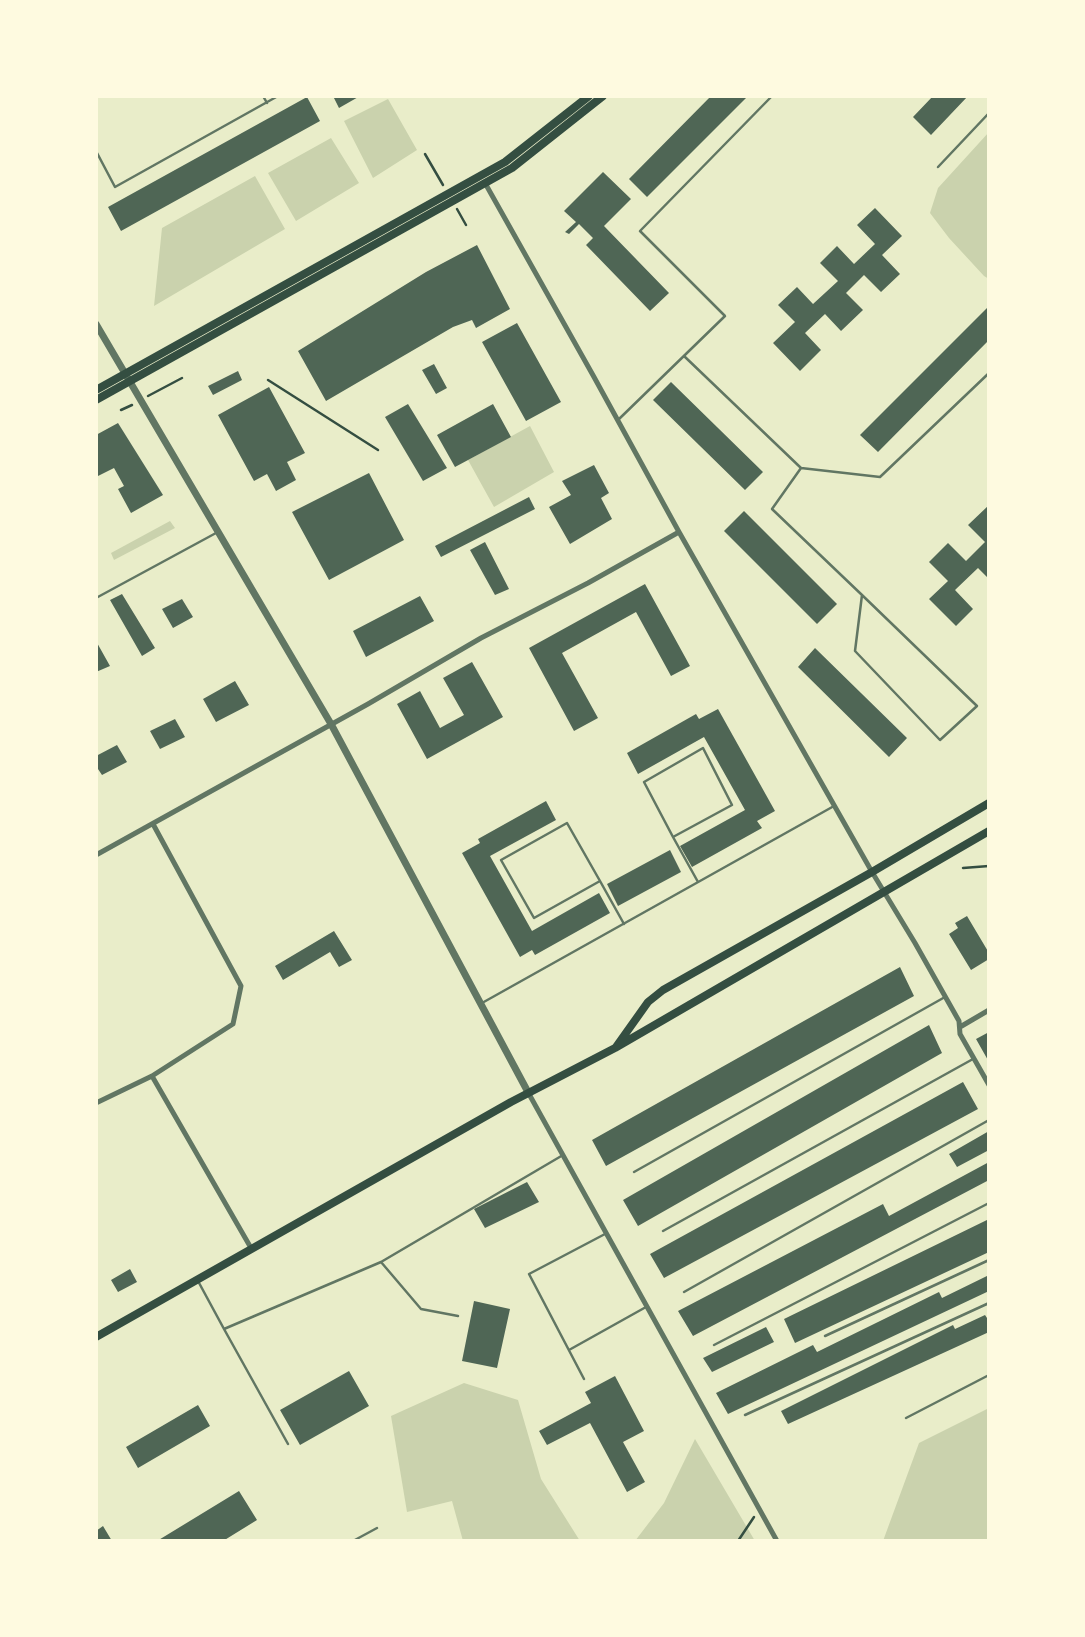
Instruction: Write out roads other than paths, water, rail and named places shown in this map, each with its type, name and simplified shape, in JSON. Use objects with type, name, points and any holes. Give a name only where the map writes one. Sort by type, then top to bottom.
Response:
[{"type":"main road","points":[[96,400],[126,378],[505,162],[588,96]]},
{"type":"main road","points":[[96,390],[126,378],[512,168],[603,96]]},
{"type":"main road","points":[[480,175],[485,183]]},
{"type":"main road","points":[[615,1048],[648,1002],[663,990],[872,872],[989,803]]},
{"type":"main road","points":[[96,1337],[510,1102],[529,1094],[615,1048],[989,831]]},
{"type":"street","points":[[485,183],[679,532],[834,806],[959,1021],[960,1034],[989,1085]]},
{"type":"street","points":[[96,324],[331,724],[529,1094],[777,1541]]},
{"type":"street","points":[[96,855],[482,638],[588,583],[679,532]]},
{"type":"street","points":[[96,1103],[152,1076],[233,1024],[241,986],[153,824]]},
{"type":"street","points":[[960,1028],[989,1010]]},
{"type":"street","points":[[152,1076],[252,1248]]},
{"type":"lane","points":[[263,96],[266,102]]},
{"type":"lane","points":[[96,151],[114,186],[278,96]]},
{"type":"lane","points":[[618,420],[725,316],[640,231],[772,96]]},
{"type":"lane","points":[[938,167],[989,113]]},
{"type":"lane","points":[[684,356],[801,468],[880,477],[989,373]]},
{"type":"lane","points":[[801,468],[772,509],[862,595],[977,706],[940,740],[856,651],[862,595]]},
{"type":"lane","points":[[96,598],[218,532]]},
{"type":"lane","points":[[673,837],[732,805],[703,748],[644,782],[673,837],[698,882]]},
{"type":"lane","points":[[480,1004],[834,806]]},
{"type":"lane","points":[[600,881],[534,918],[501,860],[567,823],[600,881],[624,924]]},
{"type":"lane","points":[[634,1172],[945,997]]},
{"type":"lane","points":[[663,1231],[974,1059]]},
{"type":"lane","points":[[684,1292],[989,1120]]},
{"type":"lane","points":[[224,1329],[382,1262],[563,1155]]},
{"type":"lane","points":[[714,1345],[989,1203]]},
{"type":"lane","points":[[584,1380],[529,1274],[607,1233]]},
{"type":"lane","points":[[825,1336],[989,1260]]},
{"type":"lane","points":[[382,1262],[421,1309],[458,1316]]},
{"type":"lane","points":[[197,1280],[288,1444]]},
{"type":"lane","points":[[745,1416],[989,1303]]},
{"type":"lane","points":[[569,1350],[647,1306]]},
{"type":"lane","points":[[906,1418],[989,1375]]},
{"type":"lane","points":[[353,1541],[377,1528]]}]
